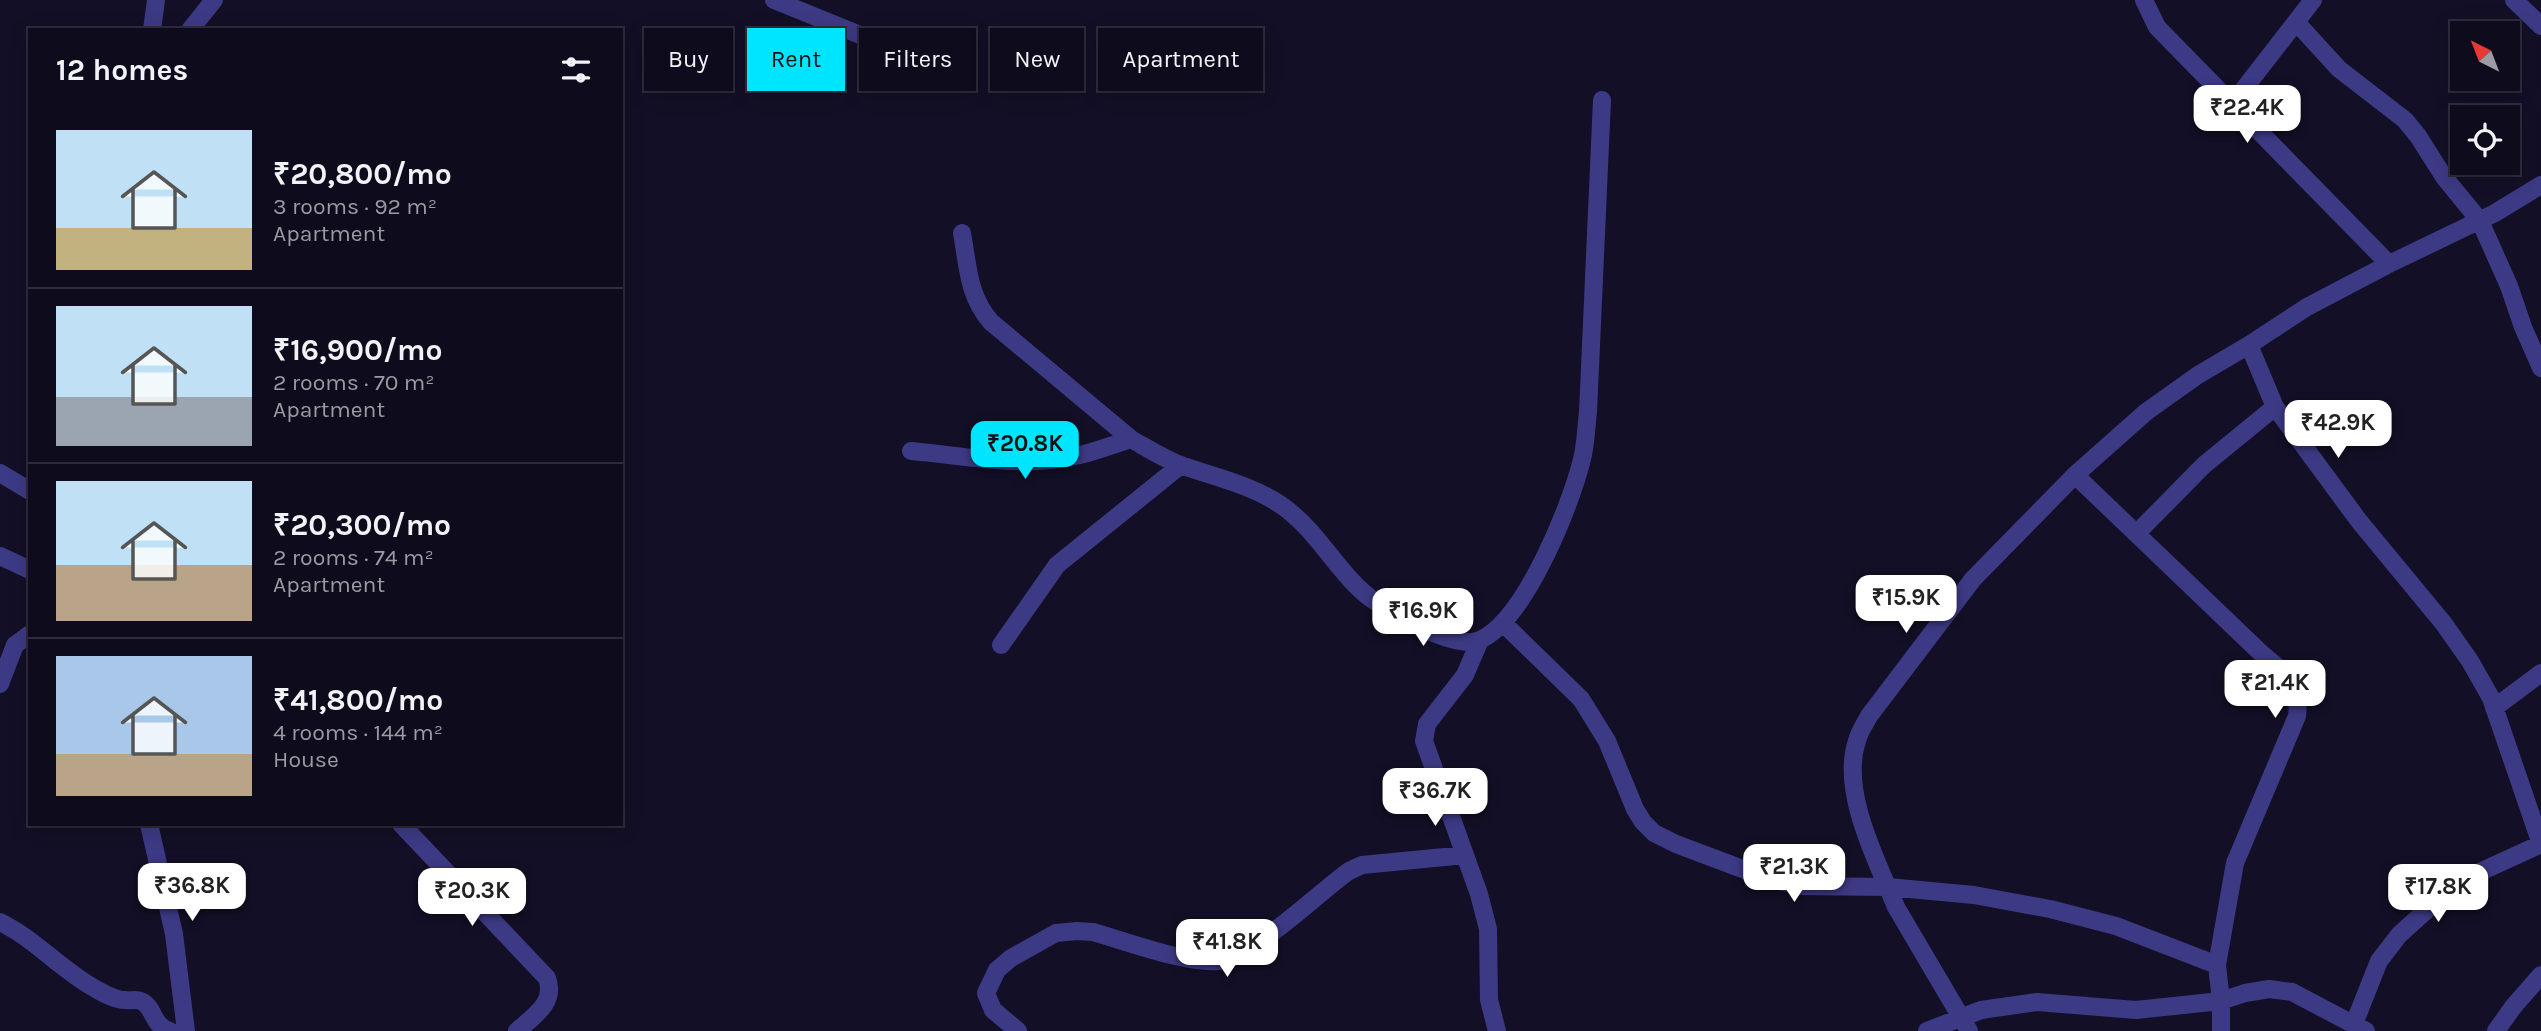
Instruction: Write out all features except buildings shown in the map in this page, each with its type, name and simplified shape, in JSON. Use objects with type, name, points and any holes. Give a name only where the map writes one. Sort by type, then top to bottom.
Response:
[{"type":"street","points":[[152,28],[156,0]]},
{"type":"street","points":[[192,28],[214,0]]},
{"type":"street","points":[[774,0],[859,34]]},
{"type":"street","points":[[2144,0],[2157,27],[2389,264]]},
{"type":"street","points":[[2233,103],[2313,0]]},
{"type":"street","points":[[2514,0],[2541,26]]},
{"type":"street","points":[[2296,22],[2339,69],[2405,120],[2444,177],[2480,221],[2510,286],[2523,327],[2541,368]]},
{"type":"street","points":[[962,233],[972,291],[978,307],[990,322],[1131,439],[1181,465],[1236,482],[1278,503],[1312,531],[1369,597],[1389,612],[1450,638],[1470,643],[1480,640],[1503,623],[1530,585],[1568,505],[1583,457],[1588,412],[1602,100]]},
{"type":"street","points":[[1964,1024],[1896,907],[1857,805],[1853,770],[1856,741],[1869,716],[1973,579],[2075,475],[2146,412],[2198,375],[2307,307],[2480,221],[2541,185]]},
{"type":"street","points":[[1927,1031],[1964,1024],[1981,1010],[2036,1002],[2136,1010],[2221,1001],[2269,989],[2292,992],[2360,1028],[2379,961],[2399,935],[2451,888],[2541,844],[2494,708],[2464,652],[2359,521],[2275,407],[2249,345]]},
{"type":"street","points":[[2137,533],[2204,465],[2275,407]]},
{"type":"street","points":[[911,451],[1027,462],[1091,453],[1131,439]]},
{"type":"street","points":[[1002,645],[1057,565],[1181,465]]},
{"type":"street","points":[[0,474],[28,490]]},
{"type":"street","points":[[2075,475],[2292,680],[2299,697],[2297,716],[2235,863],[2217,965],[2221,1031]]},
{"type":"street","points":[[0,556],[28,568]]},
{"type":"street","points":[[1503,623],[1581,699],[1606,741],[1634,809],[1654,833],[1676,844],[1769,879],[1802,886],[1888,887],[1974,895],[2077,915],[2116,926],[2217,965]]},
{"type":"street","points":[[0,684],[15,645],[28,635]]},
{"type":"street","points":[[1480,640],[1465,674],[1427,724],[1424,741],[1479,894],[1488,929],[1489,1000],[1497,1031]]},
{"type":"street","points":[[2494,708],[2541,673]]},
{"type":"street","points":[[149,826],[174,934],[186,1031]]},
{"type":"street","points":[[403,826],[547,978],[551,988],[550,998],[539,1012],[517,1031]]},
{"type":"street","points":[[1018,1031],[993,1010],[986,993],[997,970],[1011,958],[1056,933],[1077,930],[1093,932],[1197,961],[1219,961],[1240,955],[1258,944],[1349,871],[1362,865],[1465,855]]},
{"type":"street","points":[[0,922],[22,933],[70,973],[94,988],[122,1000],[141,1001],[147,1005],[159,1026],[170,1031]]},
{"type":"street","points":[[2496,1031],[2541,975]]}]
